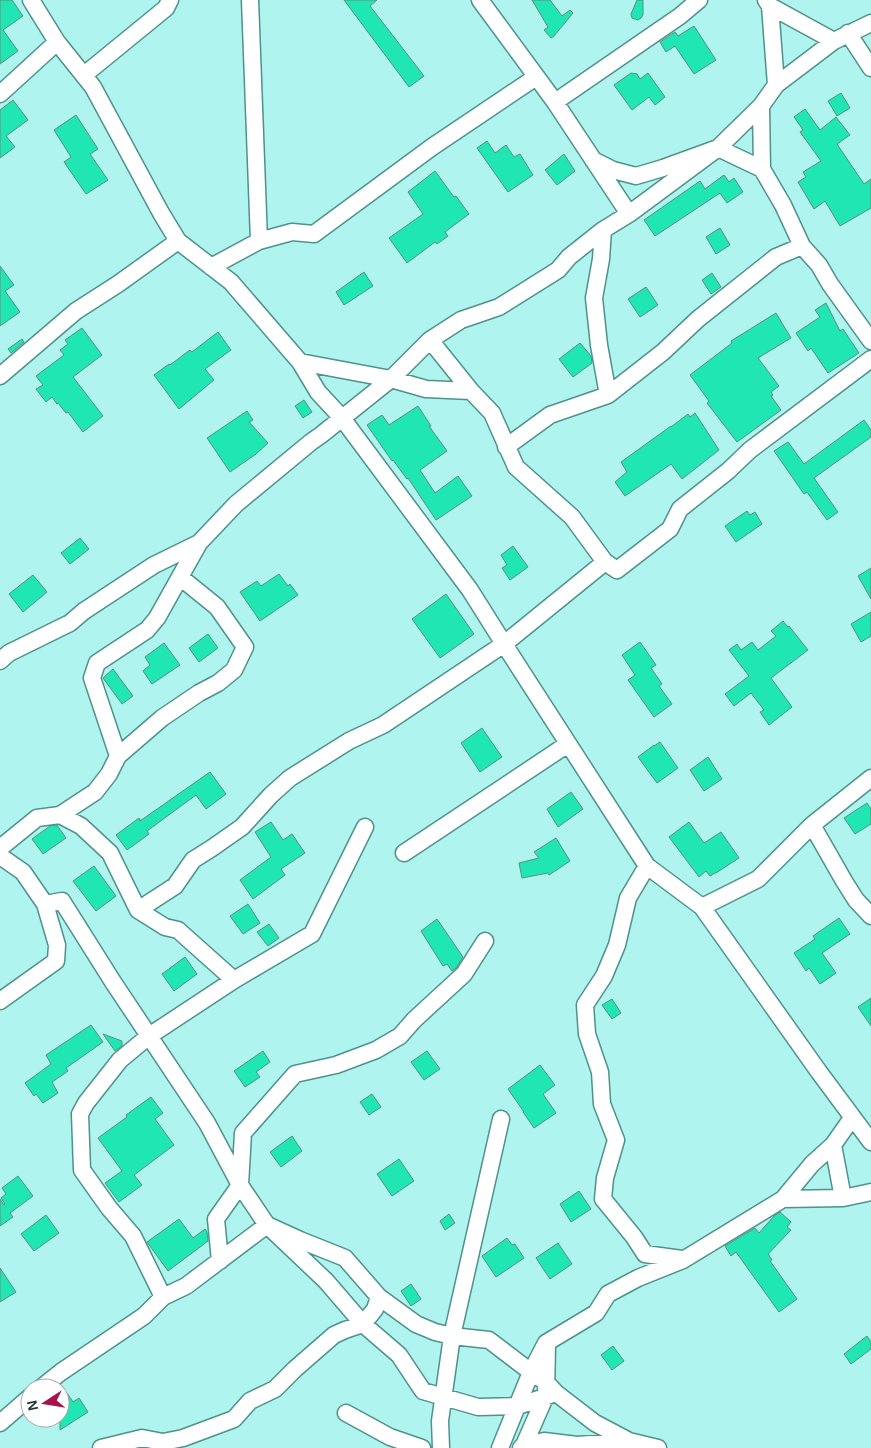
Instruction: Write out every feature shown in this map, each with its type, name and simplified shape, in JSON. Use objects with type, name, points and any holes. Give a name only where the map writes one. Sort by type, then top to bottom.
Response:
[{"type":"street","points":[[32,0],[57,42],[93,87],[178,241],[231,282],[300,362],[318,392],[342,418],[470,590],[647,866],[702,907],[871,1142]]},
{"type":"street","points":[[84,75],[166,8],[170,0]]},
{"type":"street","points":[[250,0],[259,242]]},
{"type":"street","points":[[555,102],[680,16],[699,0]]},
{"type":"street","points":[[488,3],[629,214]]},
{"type":"street","points":[[768,3],[841,37],[871,68]]},
{"type":"street","points":[[768,3],[776,85]]},
{"type":"street","points":[[118,756],[92,678],[97,662],[147,630],[156,618],[198,543],[236,504],[391,379],[430,340],[461,320],[499,307],[558,270],[569,257],[603,230],[629,214],[718,148],[761,106],[776,85],[841,37],[871,23]]},
{"type":"street","points":[[0,94],[57,42]]},
{"type":"street","points":[[211,267],[259,242],[292,232],[314,234],[432,147],[536,77]]},
{"type":"street","points":[[761,106],[762,169],[783,205],[802,246],[819,264],[830,284],[871,341]]},
{"type":"street","points":[[593,160],[613,170],[636,176],[718,148],[762,169]]},
{"type":"street","points":[[603,230],[601,260],[594,298],[599,345],[608,395]]},
{"type":"street","points":[[0,376],[76,311],[118,284],[178,241]]},
{"type":"street","points":[[506,447],[550,415],[608,395],[663,352],[698,319],[776,257],[802,246]]},
{"type":"street","points":[[430,340],[471,391],[492,413],[516,467],[572,517],[605,562],[618,570],[670,529],[680,509],[728,471],[750,450],[871,359]]},
{"type":"street","points":[[300,362],[391,379],[426,389],[471,391]]},
{"type":"street","points":[[0,661],[9,653],[70,623],[84,611],[154,566],[198,543]]},
{"type":"street","points":[[138,910],[175,886],[193,860],[242,827],[271,795],[290,778],[349,741],[383,724],[504,644],[605,562]]},
{"type":"street","points":[[0,848],[37,818],[60,815],[95,792],[109,774],[118,756],[162,718],[198,693],[218,683],[234,670],[245,646],[216,606],[180,577]]},
{"type":"street","points":[[404,853],[568,744]]},
{"type":"street","points":[[702,907],[758,879],[812,825],[871,778]]},
{"type":"street","points":[[60,815],[82,826],[110,853],[138,910],[165,927],[178,930],[234,980]]},
{"type":"street","points":[[812,825],[856,900],[871,916]]},
{"type":"street","points":[[163,1297],[133,1236],[109,1208],[82,1170],[80,1114],[86,1103],[120,1060],[149,1036],[234,980],[312,934],[365,826]]},
{"type":"street","points":[[0,856],[23,872],[45,904],[57,945],[56,961],[0,1001]]},
{"type":"street","points":[[647,866],[628,898],[617,945],[604,976],[585,1005],[587,1034],[600,1072],[602,1104],[616,1140],[605,1178],[604,1199],[645,1254],[683,1260]]},
{"type":"street","points":[[45,904],[62,900],[113,982],[207,1123],[240,1185],[268,1225],[326,1281],[363,1324],[399,1355],[423,1391],[478,1407],[518,1406],[550,1390]]},
{"type":"street","points":[[220,1261],[216,1219],[240,1185],[243,1133],[295,1074],[344,1062],[376,1050],[400,1036],[414,1020],[464,974],[485,941]]},
{"type":"street","points":[[500,1448],[531,1372],[546,1343],[596,1313],[608,1294],[638,1278],[683,1260],[783,1199],[812,1164],[833,1146],[852,1118]]},
{"type":"street","points":[[441,1448],[440,1421],[452,1336],[501,1119]]},
{"type":"street","points":[[833,1146],[843,1198]]},
{"type":"street","points":[[783,1199],[843,1198],[871,1192]]},
{"type":"street","points":[[53,1378],[144,1316],[163,1297],[186,1286],[268,1225]]},
{"type":"street","points":[[268,1225],[346,1258],[379,1297],[416,1324],[434,1332],[452,1336],[489,1340],[619,1444]]},
{"type":"street","points":[[101,1448],[142,1438],[163,1442],[183,1438],[234,1418],[250,1401],[275,1389],[334,1335],[363,1324],[375,1309],[379,1297]]},
{"type":"street","points":[[522,1447],[550,1390],[546,1343]]},
{"type":"street","points":[[0,1422],[20,1405]]},
{"type":"street","points":[[346,1413],[390,1437],[422,1448]]},
{"type":"street","points":[[522,1447],[544,1441],[576,1446],[619,1444],[658,1448]]},
{"type":"building","points":[[0,0],[12,0],[23,16],[3,30],[18,51],[0,64]]},
{"type":"building","points":[[344,0],[377,0],[370,6],[424,76],[409,87]]},
{"type":"building","points":[[532,0],[550,0],[562,16],[570,10],[573,13],[551,38],[544,30],[548,27]]},
{"type":"building","points":[[637,0],[643,0],[643,15],[638,20],[632,18],[631,14]]},
{"type":"building","points":[[694,26],[716,60],[694,74],[675,46],[666,52],[660,42],[675,32],[678,36]]},
{"type":"building","points":[[631,73],[637,74],[640,79],[648,73],[665,97],[655,105],[649,97],[632,110],[614,85]]},
{"type":"building","points":[[841,93],[850,108],[837,116],[828,101]]},
{"type":"building","points":[[13,100],[28,120],[6,136],[15,147],[0,158],[0,110]]},
{"type":"building","points":[[805,109],[820,130],[836,117],[850,135],[837,144],[864,184],[871,179],[871,208],[840,226],[825,201],[814,209],[798,182],[806,177],[803,172],[821,161],[800,132],[803,130],[794,117]]},
{"type":"building","points":[[76,115],[98,149],[90,154],[108,180],[86,194],[64,162],[71,157],[54,130]]},
{"type":"building","points":[[487,141],[495,153],[506,145],[514,157],[520,154],[533,175],[508,192],[477,148]]},
{"type":"building","points":[[564,154],[575,171],[557,185],[545,170]]},
{"type":"building","points":[[435,171],[469,214],[445,232],[448,236],[437,244],[435,242],[407,263],[389,238],[423,214],[408,192]]},
{"type":"building","points":[[724,175],[729,182],[734,178],[743,192],[727,203],[720,193],[655,236],[644,220],[700,181],[705,189]]},
{"type":"building","points":[[720,228],[730,245],[716,254],[706,237]]},
{"type":"building","points":[[0,266],[14,285],[5,291],[20,312],[0,326]]},
{"type":"building","points":[[364,272],[373,286],[344,305],[336,292]]},
{"type":"building","points":[[712,273],[721,287],[711,294],[702,280]]},
{"type":"building","points":[[646,287],[658,305],[640,317],[628,299]]},
{"type":"building","points":[[826,303],[840,331],[843,329],[859,353],[828,373],[811,348],[808,351],[796,333],[820,317],[815,310]]},
{"type":"building","points":[[776,313],[791,338],[758,358],[779,386],[771,392],[773,395],[771,396],[781,410],[737,442],[707,403],[709,401],[690,375],[732,343],[731,341]]},
{"type":"building","points":[[82,328],[102,355],[73,377],[103,416],[83,432],[68,412],[66,413],[52,397],[46,402],[36,389],[43,385],[36,376],[64,355],[60,350],[68,344],[65,340]]},
{"type":"building","points":[[218,332],[231,350],[205,369],[214,380],[179,409],[154,375],[190,350],[192,352]]},
{"type":"building","points":[[22,339],[24,342],[11,353],[8,349]]},
{"type":"building","points":[[580,343],[591,356],[592,363],[573,377],[559,359]]},
{"type":"building","points":[[304,400],[312,412],[303,418],[295,406]]},
{"type":"building","points":[[418,406],[431,426],[429,426],[447,451],[420,470],[435,493],[458,476],[472,496],[436,520],[408,478],[392,461],[367,425],[382,415],[389,425]]},
{"type":"building","points":[[247,411],[253,420],[249,422],[268,443],[230,472],[207,438]]},
{"type":"building","points":[[695,413],[719,450],[682,479],[671,464],[625,496],[615,482],[627,472],[621,462],[688,414],[690,417]]},
{"type":"building","points":[[864,420],[871,430],[871,437],[814,478],[838,512],[827,520],[807,492],[804,494],[774,451],[788,442],[804,464]]},
{"type":"building","points":[[747,511],[750,515],[755,512],[762,524],[736,542],[725,526]]},
{"type":"building","points":[[80,538],[89,549],[70,564],[61,553]]},
{"type":"building","points":[[513,546],[528,567],[510,580],[502,568],[507,565],[501,555]]},
{"type":"building","points":[[871,568],[871,599],[858,576]]},
{"type":"building","points":[[279,574],[298,595],[260,621],[240,592],[257,581],[261,586]]},
{"type":"building","points":[[33,575],[47,592],[23,612],[9,594]]},
{"type":"building","points":[[446,594],[474,634],[440,658],[412,619]]},
{"type":"building","points":[[871,612],[871,636],[861,642],[851,624]]},
{"type":"building","points":[[783,621],[808,650],[771,678],[792,707],[769,725],[760,712],[764,710],[751,693],[734,706],[725,694],[749,676],[729,650],[737,644],[741,650],[752,642],[758,650],[776,636],[771,631]]},
{"type":"building","points":[[208,634],[218,648],[199,662],[189,648]]},
{"type":"building","points":[[640,642],[656,665],[651,668],[662,684],[659,686],[672,704],[654,717],[628,680],[635,675],[622,655]]},
{"type":"building","points":[[164,643],[180,665],[152,684],[143,671],[150,665],[145,657]]},
{"type":"building","points":[[113,669],[133,696],[122,704],[103,678]]},
{"type":"building","points":[[482,728],[502,757],[480,772],[461,743]]},
{"type":"building","points":[[660,742],[678,768],[657,783],[638,757]]},
{"type":"building","points":[[708,757],[722,779],[704,791],[690,770]]},
{"type":"building","points":[[210,772],[226,794],[206,809],[196,795],[147,831],[149,834],[127,850],[116,835],[139,818],[140,821]]},
{"type":"building","points":[[571,792],[583,809],[558,827],[547,809]]},
{"type":"building","points":[[867,803],[871,809],[871,824],[855,834],[844,818]]},
{"type":"building","points":[[271,822],[283,840],[292,834],[305,853],[281,869],[285,875],[253,899],[240,880],[271,857],[255,832]]},
{"type":"building","points":[[689,822],[704,843],[721,832],[739,858],[710,876],[706,871],[699,877],[669,837]]},
{"type":"building","points":[[57,825],[66,838],[43,854],[32,839],[50,826]]},
{"type":"building","points":[[556,838],[570,861],[549,875],[548,873],[522,878],[519,863],[539,858],[534,852]]},
{"type":"building","points":[[94,866],[116,896],[96,911],[73,881]]},
{"type":"building","points":[[248,904],[260,923],[243,934],[230,916]]},
{"type":"building","points":[[839,918],[850,934],[822,953],[836,973],[820,984],[809,968],[806,971],[794,953],[815,939],[813,936]]},
{"type":"building","points":[[437,919],[463,957],[452,971],[447,964],[443,966],[421,931]]},
{"type":"building","points":[[269,924],[279,938],[268,946],[257,932]]},
{"type":"building","points":[[185,957],[197,974],[174,991],[162,974]]},
{"type":"building","points":[[871,998],[871,1026],[858,1007]]},
{"type":"building","points":[[612,999],[621,1013],[612,1019],[602,1005]]},
{"type":"building","points":[[91,1025],[103,1042],[66,1068],[68,1071],[52,1082],[58,1093],[43,1103],[36,1094],[34,1096],[25,1083],[51,1064],[46,1055]]},
{"type":"building","points":[[103,1034],[122,1041],[122,1046],[115,1051]]},
{"type":"building","points":[[263,1051],[270,1062],[256,1072],[260,1077],[245,1087],[234,1071]]},
{"type":"building","points":[[427,1051],[440,1069],[424,1080],[411,1062]]},
{"type":"building","points":[[540,1065],[555,1085],[543,1094],[556,1113],[534,1128],[508,1089]]},
{"type":"building","points":[[372,1094],[381,1107],[369,1115],[360,1102]]},
{"type":"building","points":[[151,1097],[163,1113],[155,1119],[174,1145],[134,1175],[142,1185],[119,1202],[105,1183],[122,1171],[98,1138]]},
{"type":"building","points":[[292,1136],[302,1151],[281,1167],[270,1152]]},
{"type":"building","points":[[399,1159],[414,1181],[392,1196],[377,1174]]},
{"type":"building","points":[[18,1176],[33,1196],[10,1213],[13,1217],[0,1226],[0,1199],[4,1205],[1,1198],[6,1194],[2,1188]]},
{"type":"building","points":[[579,1191],[591,1209],[571,1222],[560,1204]]},
{"type":"building","points":[[780,1212],[791,1222],[787,1227],[791,1230],[768,1254],[772,1260],[770,1261],[797,1299],[779,1312],[736,1252],[731,1256],[725,1246],[755,1228],[759,1233]]},
{"type":"building","points":[[449,1214],[455,1223],[445,1230],[440,1221]]},
{"type":"building","points":[[46,1215],[59,1233],[34,1251],[21,1234]]},
{"type":"building","points":[[179,1219],[193,1238],[205,1229],[208,1241],[168,1271],[147,1242]]},
{"type":"building","points":[[507,1238],[512,1245],[515,1244],[524,1258],[496,1277],[482,1256]]},
{"type":"building","points":[[558,1243],[572,1264],[550,1279],[536,1258]]},
{"type":"building","points":[[0,1268],[16,1292],[0,1302]]},
{"type":"building","points":[[411,1284],[421,1299],[411,1306],[401,1291]]},
{"type":"building","points":[[867,1336],[871,1342],[871,1349],[851,1364],[844,1354]]},
{"type":"building","points":[[613,1346],[624,1361],[612,1370],[601,1355]]},
{"type":"building","points":[[70,1398],[73,1402],[79,1398],[88,1412],[70,1424]]}]
